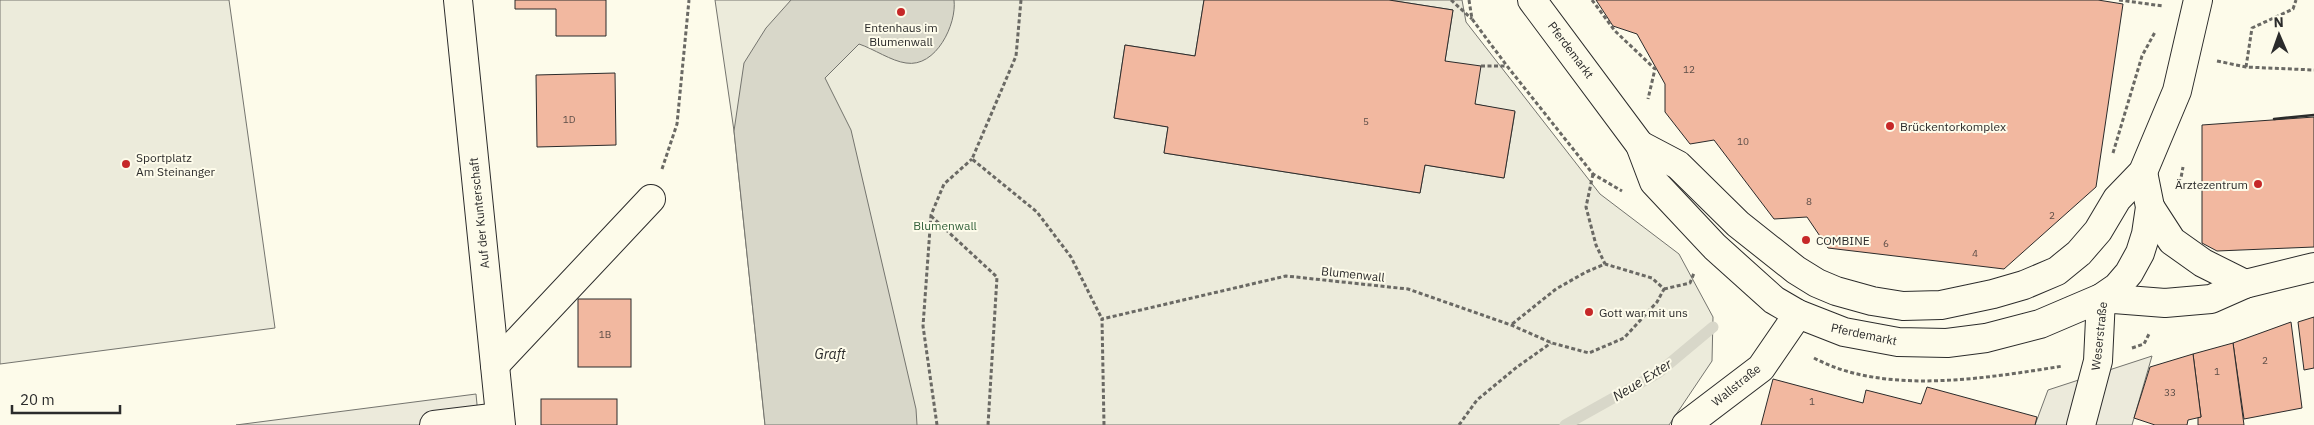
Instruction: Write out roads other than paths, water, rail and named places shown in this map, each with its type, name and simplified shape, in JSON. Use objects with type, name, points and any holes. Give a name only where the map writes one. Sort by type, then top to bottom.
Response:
[{"type":"main road","name":"Auf der Kunterschaft","points":[[458,0],[501,421]]},
{"type":"main road","points":[[2143,172],[2177,91],[2198,0]]},
{"type":"main road","name":"Pferdemarkt","points":[[1534,2],[1640,145],[1654,182],[1751,282],[1774,300],[1798,314],[1844,332],[1867,337],[1898,342],[1947,343],[1986,338],[2032,327],[2101,298]]},
{"type":"main road","name":"Pferdemarkt","points":[[1640,145],[1678,165],[1738,224],[1796,270],[1817,283],[1852,297],[1903,306],[1941,305],[2024,285],[2056,271],[2079,253],[2098,231],[2118,198],[2143,172]]},
{"type":"main road","name":"Weserstraße","points":[[2081,425],[2098,361],[2101,298],[2117,287],[2129,273],[2140,253],[2146,234],[2150,207],[2143,172]]},
{"type":"main road","points":[[494,365],[651,199]]},
{"type":"main road","points":[[2150,207],[2172,241],[2203,263],[2245,284]]},
{"type":"main road","points":[[2101,298],[2148,303],[2211,298],[2245,284],[2314,267]]},
{"type":"main road","name":"Wallstraße","points":[[1686,425],[1760,368],[1798,314]]},
{"type":"main road","points":[[435,425],[501,421]]},
{"type":"water","name":"Graft","points":[[791,0],[954,0],[952,21],[948,32],[935,52],[927,59],[917,63],[900,62],[859,44],[825,78],[851,130],[916,409],[917,425],[765,425],[734,131],[744,63],[766,28]]},
{"type":"waterway","name":"Neue Exter","points":[[1565,425],[1658,373],[1713,327]]},
{"type":"place","name":"Entenhaus im Blumenwall","points":[[901,12]]},
{"type":"place","name":"Brückentorkomplex","points":[[1890,126]]},
{"type":"place","name":"Sportplatz Am Steinanger","points":[[126,164]]},
{"type":"place","name":"Ärztezentrum","points":[[2258,184]]},
{"type":"place","name":"COMBINE","points":[[1806,240]]},
{"type":"place","name":"Gott war mit uns","points":[[1589,312]]},
{"type":"park label","name":"Blumenwall","points":[[945,225]]}]
